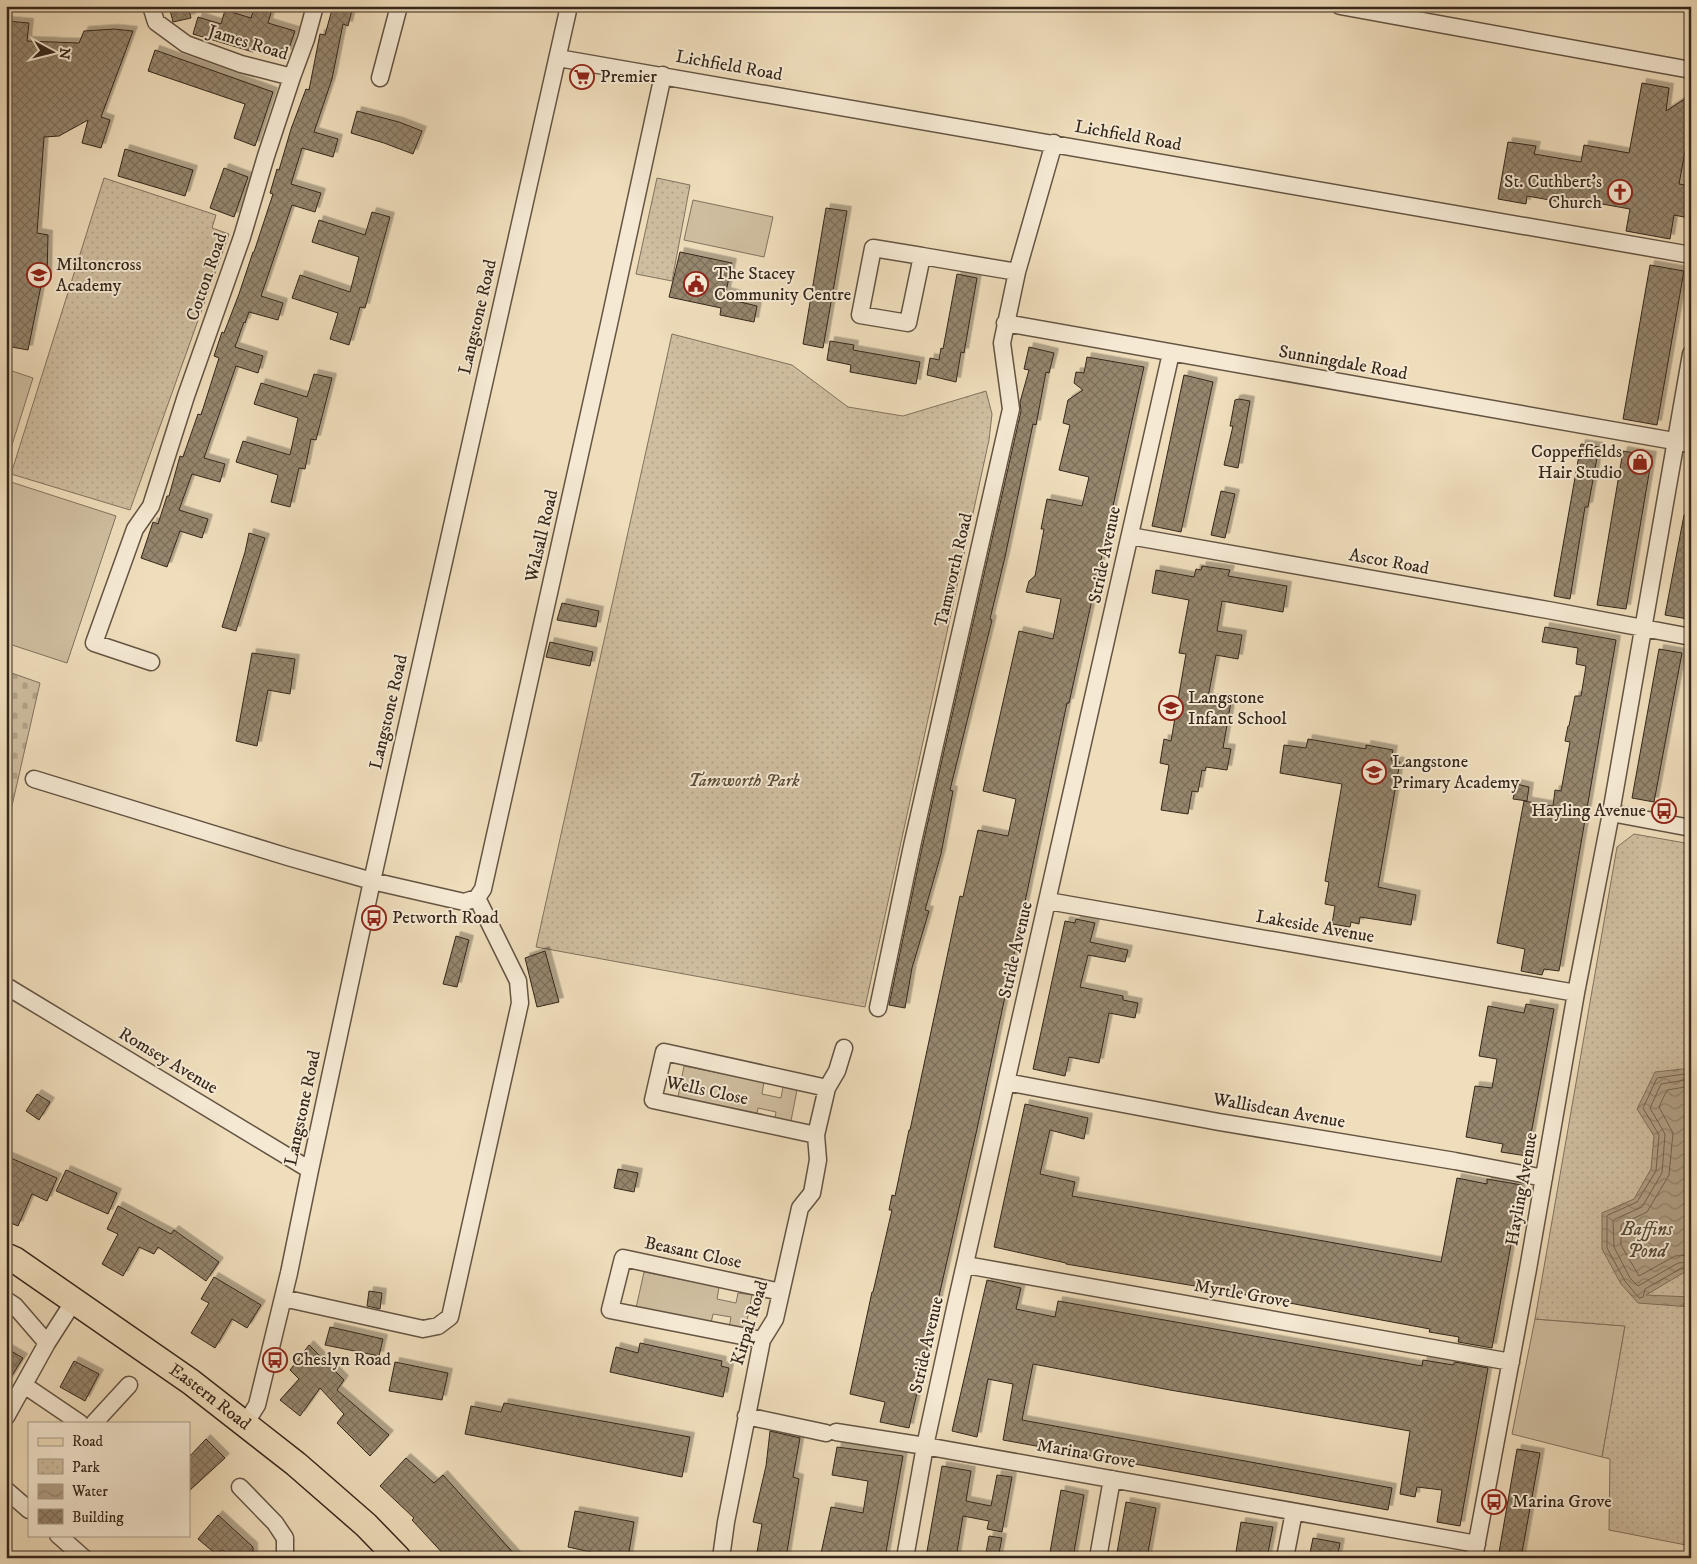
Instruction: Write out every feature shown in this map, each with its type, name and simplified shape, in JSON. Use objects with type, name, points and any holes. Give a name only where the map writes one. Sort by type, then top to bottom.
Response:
[{"type":"main road","name":"Eastern Road","points":[[6,1256],[15,1260],[157,1358],[245,1424],[296,1464],[359,1519],[398,1558]]},
{"type":"street","name":"James Road","points":[[151,6],[156,22],[186,44],[241,64],[292,77]]},
{"type":"street","name":"Cotton Road","points":[[151,662],[94,643],[134,529],[151,506],[186,396],[242,237],[315,6]]},
{"type":"street","points":[[380,78],[399,6]]},
{"type":"street","name":"Langstone Road","points":[[245,1424],[257,1405],[283,1298],[372,881],[569,6]]},
{"type":"street","points":[[1340,6],[1691,70]]},
{"type":"street","name":"Lichfield Road","points":[[558,58],[1691,255]]},
{"type":"street","name":"Walsall Road","points":[[477,898],[484,889],[663,75]]},
{"type":"street","name":"Tamworth Road","points":[[878,1008],[914,836],[1011,409],[1002,343],[1006,323],[1017,272],[1054,143]]},
{"type":"street","points":[[922,256],[908,323],[860,316],[873,248],[922,256],[1017,272]]},
{"type":"street","name":"Sunningdale Road","points":[[1006,323],[1691,444]]},
{"type":"street","name":"Stride Avenue","points":[[905,1558],[925,1446],[1171,353]]},
{"type":"street","name":"Hayling Avenue","points":[[1476,1551],[1576,993],[1611,813],[1674,441],[1691,354]]},
{"type":"street","name":"Ascot Road","points":[[1130,536],[1691,637]]},
{"type":"street","points":[[34,779],[372,881],[464,902],[477,898],[518,981],[520,1003],[450,1317],[438,1326],[423,1329],[283,1298]]},
{"type":"street","points":[[1611,813],[1691,828]]},
{"type":"street","name":"Lakeside Avenue","points":[[1048,901],[1576,993]]},
{"type":"street","name":"Romsey Avenue","points":[[6,986],[310,1170]]},
{"type":"street","name":"Kirpal Road","points":[[721,1558],[726,1522],[762,1340],[776,1319],[800,1208],[812,1193],[818,1160],[816,1135],[827,1088],[837,1071],[844,1048]]},
{"type":"street","name":"Wells Close","points":[[816,1135],[653,1100],[664,1052],[827,1088]]},
{"type":"street","name":"Wallisdean Avenue","points":[[1006,1082],[1219,1122],[1455,1161],[1544,1178]]},
{"type":"street","name":"Beasant Close","points":[[762,1340],[610,1310],[623,1258],[781,1292]]},
{"type":"street","name":"Myrtle Grove","points":[[966,1264],[1511,1362]]},
{"type":"street","points":[[6,1300],[15,1306],[47,1343]]},
{"type":"street","points":[[6,1416],[47,1343],[74,1301]]},
{"type":"street","points":[[24,1385],[79,1422]]},
{"type":"street","points":[[95,1422],[129,1385]]},
{"type":"street","name":"Marina Grove","points":[[746,1416],[1294,1512],[1476,1551]]},
{"type":"street","points":[[1098,1558],[1112,1479]]},
{"type":"street","points":[[240,1487],[275,1523],[285,1538],[285,1558]]},
{"type":"street","points":[[6,1490],[28,1509]]},
{"type":"street","points":[[1285,1558],[1294,1512]]},
{"type":"street","points":[[59,1536],[84,1558]]},
{"type":"green space","points":[[104,178],[216,215],[212,228],[229,234],[130,510],[11,474]]},
{"type":"green space","points":[[657,178],[690,185],[672,281],[636,274]]},
{"type":"green space","points":[[693,200],[773,217],[764,257],[684,240]]},
{"type":"green space","name":"Tamworth Park","points":[[672,334],[792,365],[848,407],[903,416],[986,391],[992,414],[989,440],[865,1007],[536,947]]},
{"type":"green space","points":[[6,369],[33,378],[6,464]]},
{"type":"green space","points":[[11,482],[116,516],[67,663],[6,643],[6,497]]},
{"type":"green space","points":[[6,671],[40,683],[6,832]]},
{"type":"green space","points":[[1634,834],[1691,844],[1691,1546],[1609,1530],[1610,1459],[1602,1457],[1625,1326],[1535,1319],[1617,847]]},
{"type":"green space","points":[[684,1066],[764,1082],[762,1094],[781,1098],[783,1087],[797,1090],[790,1126],[774,1123],[776,1112],[758,1108],[756,1118],[677,1102]]},
{"type":"green space","points":[[644,1272],[719,1287],[717,1299],[736,1303],[738,1293],[752,1295],[745,1331],[729,1328],[731,1317],[713,1314],[711,1323],[636,1308]]},
{"type":"green space","points":[[1535,1319],[1625,1326],[1602,1457],[1512,1434]]},
{"type":"water","name":"Baffins Pond","points":[[1691,1068],[1691,1273],[1683,1273],[1646,1295],[1691,1297],[1691,1307],[1638,1303],[1621,1284],[1602,1249],[1602,1213],[1634,1199],[1651,1169],[1654,1136],[1637,1109],[1655,1072]]},
{"type":"building","points":[[169,6],[188,6],[191,18],[173,22]]},
{"type":"building","points":[[255,6],[273,6],[268,23],[295,31],[287,54],[256,44],[253,52],[193,34],[198,17],[221,24],[225,10],[251,18]]},
{"type":"building","points":[[333,6],[353,6],[348,26],[343,24],[332,79],[314,132],[338,139],[333,157],[302,148],[291,184],[321,193],[315,212],[292,205],[261,296],[283,303],[278,320],[249,312],[244,322],[235,347],[263,356],[258,373],[236,366],[204,458],[225,464],[220,482],[192,474],[179,510],[208,519],[202,538],[180,531],[167,567],[141,558],[153,522],[158,524],[167,496],[169,496],[180,456],[183,457],[198,414],[201,415],[219,358],[214,356],[254,252],[273,194],[270,193],[277,169],[279,170],[291,129],[306,89],[309,90],[320,34],[325,35]]},
{"type":"building","points":[[6,21],[29,23],[27,41],[79,43],[84,31],[114,29],[133,31],[101,117],[110,120],[101,148],[82,143],[88,120],[59,136],[44,137],[37,233],[48,235],[47,278],[42,281],[28,350],[6,346]]},
{"type":"building","points":[[155,50],[273,92],[255,146],[234,138],[245,104],[148,71]]},
{"type":"building","points":[[1642,83],[1669,88],[1666,111],[1691,95],[1691,142],[1687,141],[1679,184],[1691,186],[1691,206],[1689,218],[1674,215],[1670,239],[1626,231],[1630,209],[1574,199],[1573,204],[1527,196],[1526,204],[1498,199],[1508,142],[1536,146],[1534,154],[1581,162],[1584,145],[1629,153]]},
{"type":"building","points":[[357,111],[399,122],[422,131],[413,154],[351,133]]},
{"type":"building","points":[[125,149],[193,170],[185,196],[118,176]]},
{"type":"building","points":[[224,168],[248,177],[234,217],[210,208]]},
{"type":"building","points":[[826,208],[847,211],[823,348],[803,344]]},
{"type":"building","points":[[372,212],[390,217],[365,308],[360,307],[349,345],[330,339],[338,313],[292,298],[300,275],[350,292],[359,257],[312,242],[319,220],[365,235]]},
{"type":"building","name":"The Stacey Community Centre","points":[[680,252],[732,263],[726,292],[737,295],[736,301],[757,306],[754,322],[720,315],[721,308],[669,297]]},
{"type":"building","points":[[1650,265],[1684,271],[1657,425],[1623,419]]},
{"type":"building","points":[[957,274],[977,278],[964,353],[961,352],[956,382],[927,375],[930,358],[939,360],[941,348],[943,349]]},
{"type":"building","points":[[830,341],[854,345],[853,350],[920,362],[916,384],[850,372],[851,365],[827,360]]},
{"type":"building","points":[[1029,347],[1054,353],[1049,373],[1046,372],[1036,425],[1033,424],[990,619],[992,620],[950,790],[953,791],[941,854],[925,910],[929,911],[912,968],[905,1008],[889,1005],[922,848],[1021,411],[1020,402],[1029,370],[1024,369]]},
{"type":"building","points":[[1087,357],[1144,367],[1069,703],[1067,703],[977,1129],[909,1428],[880,1422],[885,1402],[850,1394],[892,1210],[889,1210],[892,1195],[895,1196],[960,896],[963,897],[978,830],[1008,836],[1016,799],[983,791],[1019,631],[1053,639],[1061,599],[1026,592],[1029,581],[1035,576],[1044,529],[1041,529],[1047,499],[1082,506],[1089,477],[1059,470],[1070,425],[1063,423],[1068,400],[1083,390],[1074,383],[1076,372],[1084,373]]},
{"type":"building","points":[[314,374],[332,378],[316,440],[311,439],[305,469],[299,468],[290,507],[271,502],[278,475],[236,462],[243,441],[290,455],[298,418],[254,404],[261,383],[307,397]]},
{"type":"building","points":[[1184,375],[1213,382],[1181,532],[1152,526]]},
{"type":"building","points":[[1235,400],[1250,401],[1238,468],[1224,465],[1233,426],[1230,426]]},
{"type":"building","points":[[1581,444],[1599,447],[1588,507],[1585,507],[1570,599],[1554,596]]},
{"type":"building","points":[[1623,451],[1652,456],[1626,609],[1597,605]]},
{"type":"building","points":[[1221,491],[1235,494],[1225,538],[1211,535]]},
{"type":"building","points":[[1684,515],[1691,516],[1691,602],[1688,619],[1665,615]]},
{"type":"building","points":[[249,533],[265,538],[236,631],[222,627]]},
{"type":"building","points":[[1202,566],[1230,570],[1228,576],[1287,586],[1283,612],[1222,601],[1217,631],[1242,635],[1238,659],[1216,655],[1208,698],[1231,702],[1223,748],[1231,749],[1227,770],[1206,767],[1205,771],[1202,770],[1198,792],[1192,791],[1188,814],[1161,810],[1169,765],[1160,763],[1164,739],[1171,741],[1186,654],[1179,653],[1189,600],[1152,593],[1156,570],[1194,577],[1196,569],[1201,570]]},
{"type":"building","points":[[562,603],[599,611],[596,627],[557,620]]},
{"type":"building","points":[[1545,627],[1616,640],[1559,971],[1544,969],[1542,975],[1521,971],[1525,949],[1497,943],[1524,801],[1553,806],[1555,790],[1561,791],[1570,742],[1565,741],[1568,726],[1575,696],[1581,696],[1586,666],[1576,664],[1578,648],[1542,642]]},
{"type":"building","points":[[550,642],[593,652],[590,666],[546,657]]},
{"type":"building","points":[[1659,649],[1682,653],[1654,802],[1632,798]]},
{"type":"building","points":[[252,653],[295,659],[290,694],[268,690],[257,746],[236,741]]},
{"type":"building","points":[[1308,739],[1366,749],[1366,745],[1393,750],[1391,760],[1400,762],[1378,887],[1416,895],[1411,925],[1360,917],[1359,924],[1351,922],[1350,927],[1332,924],[1335,906],[1325,904],[1329,882],[1325,881],[1342,784],[1280,773],[1284,745],[1306,748]]},
{"type":"building","points":[[1516,784],[1529,787],[1527,801],[1513,799]]},
{"type":"building","points":[[1076,919],[1095,923],[1090,942],[1128,950],[1125,962],[1088,955],[1080,987],[1123,996],[1123,1000],[1138,1003],[1135,1018],[1109,1013],[1099,1063],[1069,1057],[1065,1076],[1033,1069],[1065,921],[1075,923]]},
{"type":"building","points":[[456,936],[469,940],[457,987],[443,984]]},
{"type":"building","points":[[545,951],[559,1002],[537,1007],[525,958]]},
{"type":"building","points":[[1526,1004],[1554,1009],[1527,1156],[1501,1152],[1503,1144],[1466,1137],[1475,1086],[1492,1088],[1497,1059],[1479,1056],[1488,1006],[1524,1013]]},
{"type":"building","points":[[37,1094],[50,1102],[39,1120],[26,1111]]},
{"type":"building","points":[[1025,1104],[1088,1118],[1084,1139],[1050,1130],[1040,1174],[1075,1182],[1072,1196],[1441,1262],[1457,1178],[1487,1184],[1487,1179],[1522,1185],[1492,1348],[1458,1342],[1459,1337],[1429,1332],[1430,1329],[1066,1264],[994,1247]]},
{"type":"building","points":[[6,1156],[57,1178],[47,1201],[32,1194],[18,1226],[6,1221]]},
{"type":"building","points":[[618,1169],[638,1173],[634,1192],[614,1188]]},
{"type":"building","points":[[66,1170],[117,1193],[108,1214],[56,1191]]},
{"type":"building","points":[[118,1206],[171,1234],[174,1230],[219,1262],[206,1281],[158,1247],[154,1254],[139,1247],[123,1276],[102,1264],[118,1234],[107,1229]]},
{"type":"building","points":[[214,1277],[261,1305],[247,1328],[232,1319],[215,1348],[191,1333],[209,1303],[201,1299]]},
{"type":"building","points":[[987,1280],[1021,1288],[1016,1309],[1055,1317],[1058,1301],[1422,1366],[1423,1360],[1453,1365],[1455,1362],[1488,1368],[1460,1526],[1437,1522],[1442,1490],[1417,1487],[1415,1497],[1400,1494],[1410,1431],[1170,1390],[1033,1364],[1022,1420],[1392,1488],[1388,1510],[1003,1440],[1013,1384],[988,1379],[977,1437],[952,1431]]},
{"type":"building","points":[[369,1291],[382,1293],[380,1309],[367,1306]]},
{"type":"building","points":[[330,1327],[383,1339],[379,1356],[325,1345]]},
{"type":"building","points":[[640,1343],[722,1361],[721,1366],[729,1368],[723,1397],[610,1372],[616,1347],[638,1353]]},
{"type":"building","points":[[309,1345],[344,1380],[337,1390],[389,1435],[370,1456],[337,1423],[344,1414],[320,1388],[300,1416],[280,1400],[299,1379],[290,1370]]},
{"type":"building","points":[[6,1348],[23,1358],[6,1385]]},
{"type":"building","points":[[74,1361],[99,1374],[85,1401],[60,1387]]},
{"type":"building","points":[[395,1362],[448,1373],[442,1400],[389,1391]]},
{"type":"building","points":[[504,1403],[690,1437],[682,1477],[465,1434],[471,1406],[501,1412]]},
{"type":"building","points":[[770,1431],[800,1438],[793,1477],[799,1479],[786,1558],[756,1558],[762,1524],[753,1522],[766,1466]]},
{"type":"building","points":[[206,1439],[225,1458],[190,1490],[190,1456]]},
{"type":"building","points":[[837,1447],[903,1456],[885,1558],[820,1558],[831,1507],[863,1513],[868,1481],[832,1475]]},
{"type":"building","points":[[1517,1449],[1540,1453],[1521,1558],[1498,1558]]},
{"type":"building","points":[[406,1458],[434,1483],[443,1475],[518,1558],[447,1558],[412,1520],[414,1518],[380,1486]]},
{"type":"building","points":[[942,1466],[971,1471],[966,1501],[991,1506],[997,1475],[1012,1477],[1002,1532],[987,1529],[989,1521],[963,1516],[956,1558],[926,1557]]},
{"type":"building","points":[[1061,1490],[1084,1495],[1073,1558],[1049,1558]]},
{"type":"building","points":[[1126,1502],[1156,1508],[1147,1558],[1116,1558]]},
{"type":"building","points":[[575,1511],[634,1522],[628,1558],[590,1558],[591,1552],[568,1547]]},
{"type":"building","points":[[218,1515],[253,1547],[253,1558],[230,1558],[223,1550],[217,1555],[198,1539]]},
{"type":"building","points":[[1241,1522],[1273,1527],[1267,1558],[1235,1558]]},
{"type":"building","points":[[989,1536],[1002,1538],[998,1558],[985,1558]]},
{"type":"building","points":[[1313,1538],[1340,1543],[1337,1558],[1309,1558]]},
{"type":"place","name":"Premier","points":[[582,77]]},
{"type":"place","name":"St. Cuthbert's Church","points":[[1620,192]]},
{"type":"place","name":"Miltoncross Academy","points":[[39,275]]},
{"type":"place","name":"The Stacey Community Centre","points":[[696,284]]},
{"type":"place","name":"Copperfields Hair Studio","points":[[1640,462]]},
{"type":"place","name":"Langstone Infant School","points":[[1171,708]]},
{"type":"place","name":"Langstone Primary Academy","points":[[1374,772]]},
{"type":"place","name":"Hayling Avenue","points":[[1664,811]]},
{"type":"place","name":"Petworth Road","points":[[374,918]]},
{"type":"place","name":"Cheslyn Road","points":[[275,1360]]},
{"type":"place","name":"Marina Grove","points":[[1494,1502]]}]
